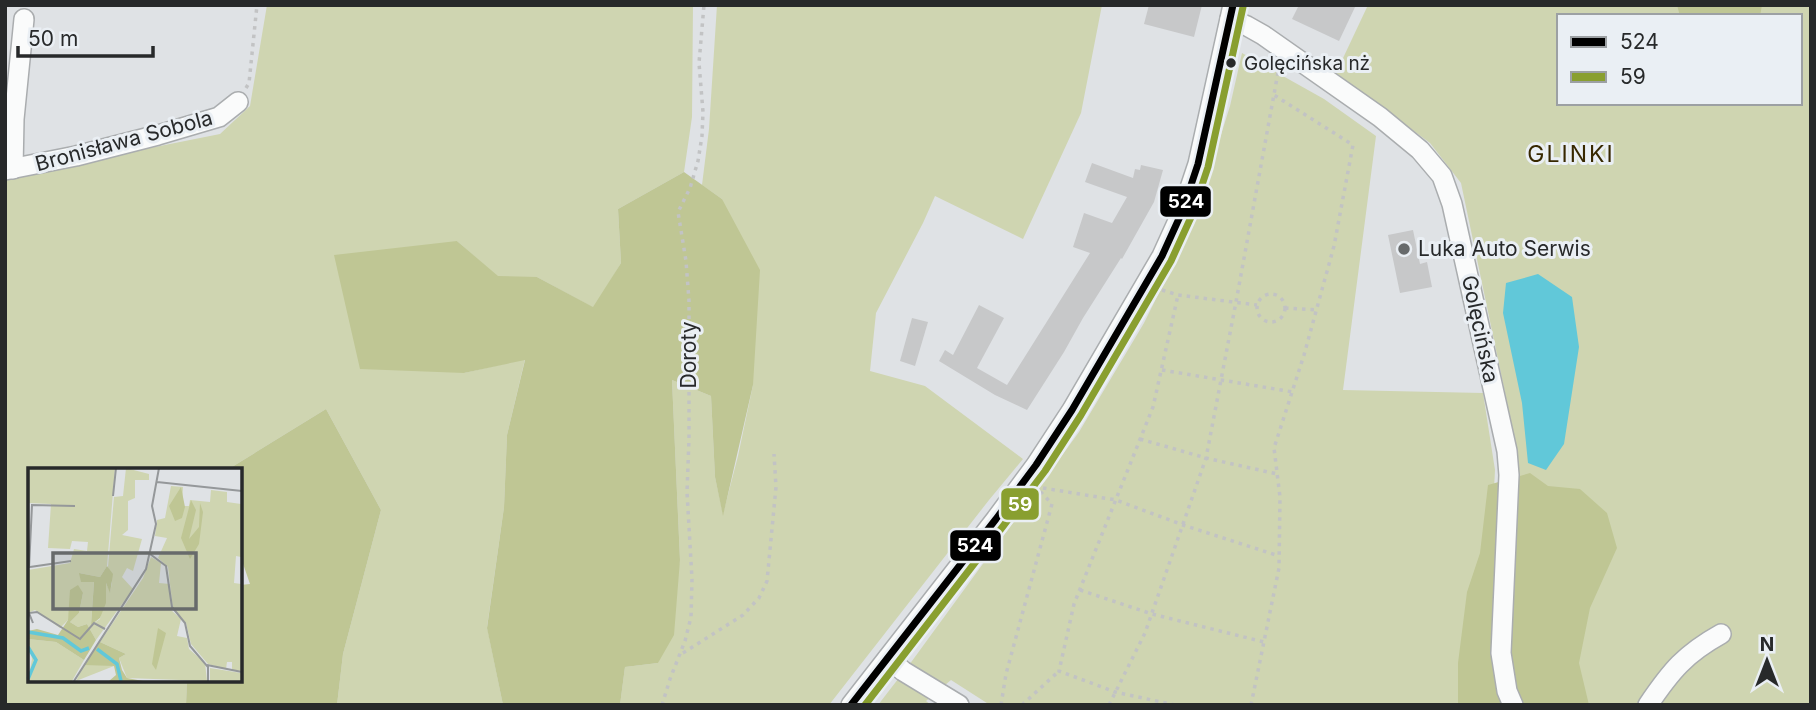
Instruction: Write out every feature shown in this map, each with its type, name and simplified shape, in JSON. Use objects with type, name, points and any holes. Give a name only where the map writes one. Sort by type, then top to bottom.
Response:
[{"type":"street","name":"Golęcińska","points":[[1231,12],[1242,24],[1263,35],[1380,117],[1420,150],[1442,176],[1452,204],[1507,451],[1509,475],[1501,653],[1507,691],[1513,705]]},
{"type":"street","points":[[851,705],[1036,465],[1072,410],[1161,256],[1182,212],[1198,164],[1231,12]]},
{"type":"street","points":[[9,170],[24,19]]},
{"type":"street","name":"Bronisława Sobola","points":[[9,170],[183,128],[219,117],[238,102]]},
{"type":"street","points":[[1648,705],[1680,662],[1698,646],[1721,634]]},
{"type":"street","points":[[888,658],[903,671],[959,705]]},
{"type":"path","points":[[238,102],[249,83],[257,5]]},
{"type":"path","name":"Doroty","points":[[663,705],[691,617],[692,579],[687,492],[689,301],[678,212],[690,188],[702,136],[699,63],[704,5]]},
{"type":"path","points":[[1109,705],[1145,633],[1206,458],[1282,50]]},
{"type":"path","points":[[1251,705],[1279,568],[1280,497],[1274,448],[1334,246],[1353,145],[1274,95]]},
{"type":"path","points":[[1157,289],[1178,295],[1257,305]]},
{"type":"path","points":[[1270,294],[1279,296],[1284,308],[1278,320],[1269,321],[1258,314],[1257,305],[1262,297],[1270,294]]},
{"type":"path","points":[[1022,705],[1059,671],[1074,604],[1153,407],[1178,295]]},
{"type":"path","points":[[1284,308],[1317,310]]},
{"type":"path","points":[[1162,370],[1293,391]]},
{"type":"path","points":[[1140,439],[1277,474]]},
{"type":"path","points":[[681,654],[743,615],[768,582],[776,487],[774,454]]},
{"type":"path","points":[[1001,705],[1006,674],[1052,504],[1035,486],[1116,500],[1279,556]]},
{"type":"path","points":[[1080,590],[1152,614],[1264,642]]},
{"type":"path","points":[[1059,671],[1115,692],[1175,705]]},
{"type":"green space","points":[[267,5],[693,5],[692,117],[684,172],[618,209],[621,263],[594,308],[537,277],[498,277],[457,241],[464,373],[525,359],[507,435],[504,507],[487,627],[503,705],[337,705],[343,654],[381,510],[326,409],[230,468],[28,468],[28,682],[187,682],[186,705],[5,705],[5,177],[220,134],[250,106]]},
{"type":"green space","points":[[717,5],[1102,5],[1081,113],[1023,239],[935,196],[876,313],[870,371],[925,386],[1023,459],[829,705],[620,705],[625,667],[658,663],[680,560],[672,380],[711,396],[715,477],[723,514],[753,385],[722,199],[702,185],[709,129]]},
{"type":"green space","points":[[1368,5],[1811,5],[1811,705],[1523,705],[1518,508],[1512,426],[1461,183],[1430,143],[1336,73]]},
{"type":"green space","points":[[1677,5],[1762,5],[1760,14],[1679,14]]},
{"type":"green space","points":[[1242,53],[1324,99],[1376,136],[1343,390],[1483,393],[1495,470],[1489,585],[1493,705],[990,705],[951,680],[926,701],[931,705],[878,705],[1079,432],[1144,323],[1193,224],[1230,106]]},
{"type":"green space","points":[[684,172],[722,199],[760,270],[753,385],[723,516],[715,477],[711,396],[672,380],[680,560],[674,635],[658,663],[625,667],[620,705],[503,705],[487,628],[504,507],[507,435],[525,360],[464,373],[360,369],[334,255],[457,241],[498,276],[537,277],[593,307],[621,263],[618,209]]},
{"type":"green space","points":[[326,409],[381,510],[343,654],[337,705],[186,705],[187,682],[242,682],[242,585],[250,584],[242,561],[242,468],[230,468]]},
{"type":"green space","points":[[1530,473],[1548,486],[1580,489],[1607,513],[1617,548],[1590,608],[1579,663],[1589,705],[1458,705],[1458,663],[1467,592],[1480,553],[1488,485]]},
{"type":"water","points":[[1538,274],[1572,297],[1579,347],[1564,444],[1546,470],[1528,463],[1522,403],[1503,313],[1506,283]]},
{"type":"building","points":[[1149,5],[1202,5],[1194,37],[1144,24]]},
{"type":"building","points":[[1299,5],[1356,5],[1339,41],[1292,19]]},
{"type":"building","points":[[1092,163],[1133,178],[1135,169],[1140,170],[1141,165],[1163,170],[1154,202],[1122,259],[1027,410],[995,395],[939,361],[945,350],[953,355],[979,305],[1004,318],[977,368],[1007,385],[1090,253],[1073,247],[1084,213],[1112,223],[1127,197],[1085,182]]},
{"type":"building","points":[[1413,230],[1420,264],[1427,262],[1432,287],[1400,293],[1388,235]]},
{"type":"building","points":[[912,318],[928,322],[915,366],[900,361]]},
{"type":"transit line","name":"524","points":[[851,705],[1036,465],[1072,410],[1162,256],[1182,212],[1198,164],[1233,5]]},
{"type":"transit line","name":"59","points":[[865,705],[1045,471],[1171,261],[1192,215],[1208,167],[1243,7]]},
{"type":"place","name":"Golęcińska nż","points":[[1231,63]]},
{"type":"place","name":"Luka Auto Serwis","points":[[1404,249]]},
{"type":"district","name":"GLINKI","points":[[1571,154]]}]
